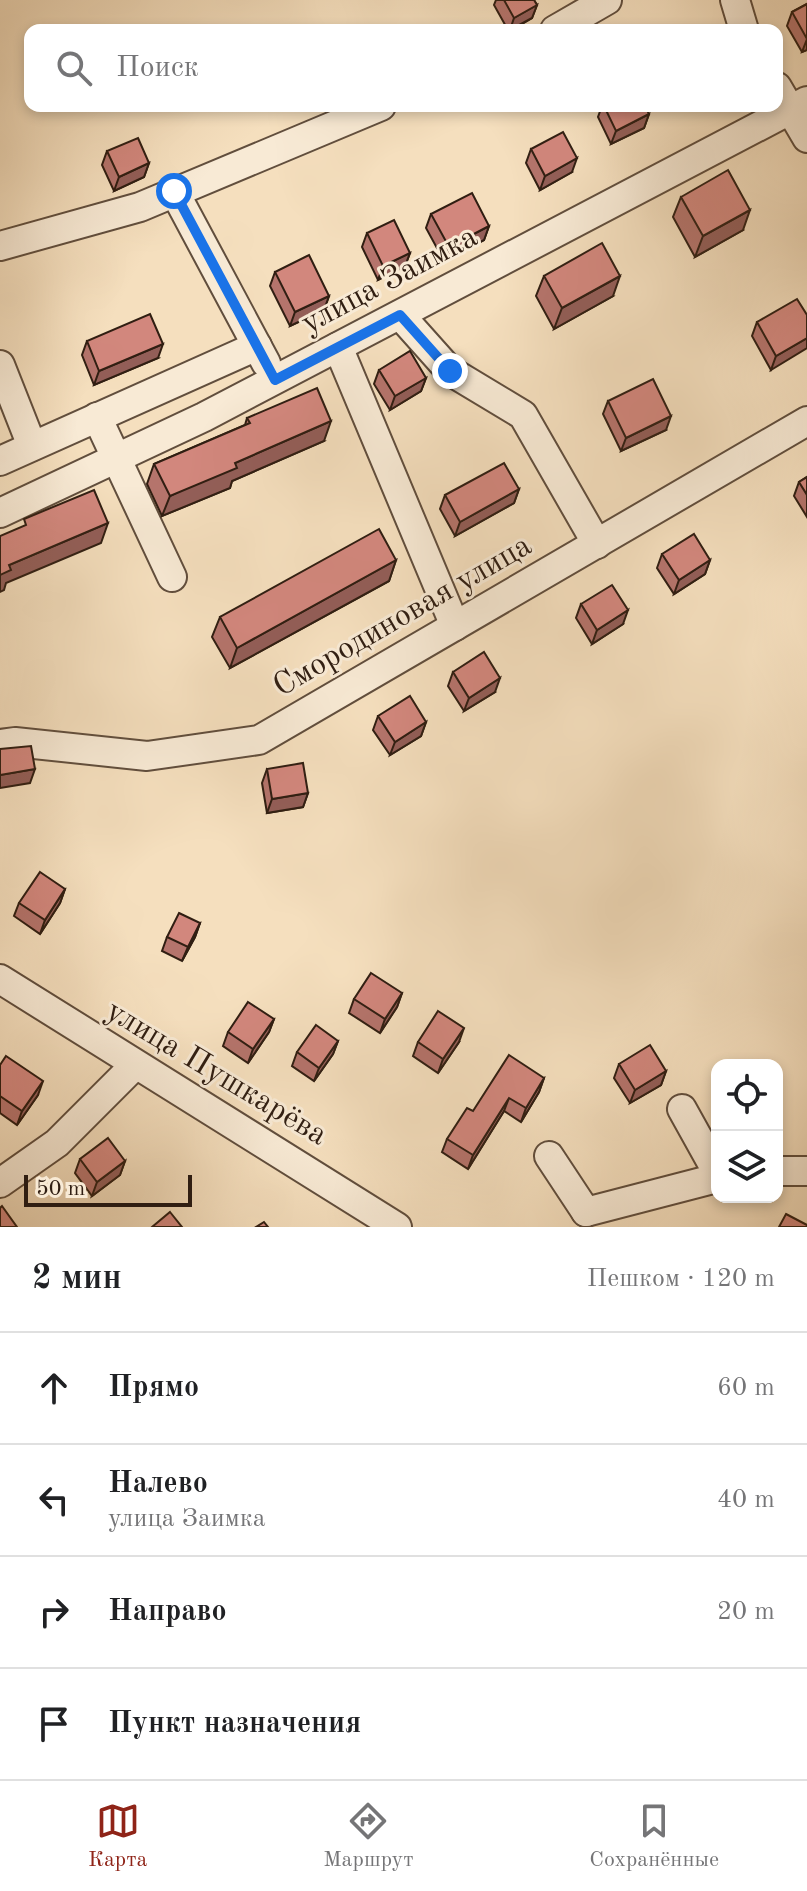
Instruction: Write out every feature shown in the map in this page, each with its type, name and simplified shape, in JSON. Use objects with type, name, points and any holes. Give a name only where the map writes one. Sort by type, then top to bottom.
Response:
[{"type":"street","points":[[565,24],[607,0]]},
{"type":"street","points":[[735,0],[742,24]]},
{"type":"street","points":[[792,99],[807,138]]},
{"type":"street","points":[[0,246],[140,207],[366,112]]},
{"type":"street","name":"улица Заимка","points":[[0,513],[275,380],[400,315],[768,112]]},
{"type":"street","points":[[174,191],[275,380]]},
{"type":"street","points":[[400,315],[450,371],[523,415],[597,544]]},
{"type":"street","points":[[0,461],[257,346]]},
{"type":"street","points":[[338,347],[455,626]]},
{"type":"street","points":[[0,365],[32,446]]},
{"type":"street","points":[[97,417],[172,577]]},
{"type":"street","name":"Смородиновая улица","points":[[0,744],[147,756],[259,740],[807,421]]},
{"type":"street","name":"улица Пушкарёва","points":[[0,979],[397,1227]]},
{"type":"street","points":[[0,1183],[57,1143],[135,1065]]},
{"type":"street","points":[[682,1109],[711,1161]]},
{"type":"street","points":[[549,1156],[581,1220],[711,1180]]},
{"type":"street","points":[[783,1171],[807,1171]]},
{"type":"building","points":[[504,0],[534,0],[537,5],[514,18]]},
{"type":"building","points":[[807,4],[807,39],[792,12]]},
{"type":"building","points":[[607,112],[648,112],[649,114],[616,131]]},
{"type":"building","points":[[563,132],[577,158],[545,176],[531,149]]},
{"type":"building","points":[[138,138],[149,163],[119,177],[107,151]]},
{"type":"building","points":[[728,170],[750,210],[703,236],[681,197]]},
{"type":"building","points":[[472,193],[489,226],[449,247],[431,214]]},
{"type":"building","points":[[394,220],[410,253],[383,266],[367,233]]},
{"type":"building","points":[[602,243],[620,276],[562,308],[544,276]]},
{"type":"building","points":[[309,255],[329,296],[295,312],[275,272]]},
{"type":"building","points":[[797,299],[807,315],[807,338],[776,356],[757,322]]},
{"type":"building","points":[[150,314],[163,344],[99,371],[87,341]]},
{"type":"building","points":[[410,351],[426,378],[395,396],[379,370]]},
{"type":"building","points":[[653,379],[671,416],[626,438],[608,401]]},
{"type":"building","points":[[317,388],[331,421],[235,463],[237,468],[170,496],[154,464],[250,423],[247,418]]},
{"type":"building","points":[[504,463],[519,489],[460,522],[445,495]]},
{"type":"building","points":[[807,477],[807,495],[799,482]]},
{"type":"building","points":[[94,490],[108,523],[9,565],[11,570],[0,575],[0,536],[26,525],[24,519]]},
{"type":"building","points":[[379,529],[396,560],[237,648],[220,617]]},
{"type":"building","points":[[694,534],[710,560],[679,580],[662,554]]},
{"type":"building","points":[[612,585],[628,610],[597,630],[581,604]]},
{"type":"building","points":[[484,652],[500,678],[469,698],[453,672]]},
{"type":"building","points":[[410,696],[426,722],[395,742],[378,716]]},
{"type":"building","points":[[31,746],[35,769],[0,775],[0,749]]},
{"type":"building","points":[[303,763],[308,793],[272,799],[267,769]]},
{"type":"building","points":[[40,872],[65,889],[45,920],[19,903]]},
{"type":"building","points":[[179,913],[200,923],[188,947],[167,937]]},
{"type":"building","points":[[371,973],[402,993],[385,1019],[354,999]]},
{"type":"building","points":[[248,1002],[274,1019],[253,1049],[228,1032]]},
{"type":"building","points":[[438,1011],[464,1028],[443,1059],[418,1042]]},
{"type":"building","points":[[316,1025],[338,1041],[319,1068],[297,1052]]},
{"type":"building","points":[[650,1045],[666,1071],[635,1090],[619,1064]]},
{"type":"building","points":[[509,1055],[544,1078],[526,1108],[509,1098],[473,1155],[447,1139],[467,1108],[473,1111]]},
{"type":"building","points":[[6,1056],[43,1081],[22,1111],[0,1096],[0,1065]]},
{"type":"building","points":[[108,1138],[125,1161],[97,1182],[80,1159]]},
{"type":"building","points":[[2,1206],[17,1227],[0,1227]]},
{"type":"building","points":[[170,1212],[182,1227],[152,1227]]},
{"type":"building","points":[[786,1214],[807,1225],[807,1227],[779,1227]]},
{"type":"route","points":[[174,191],[275,380],[400,315],[450,371]]}]
